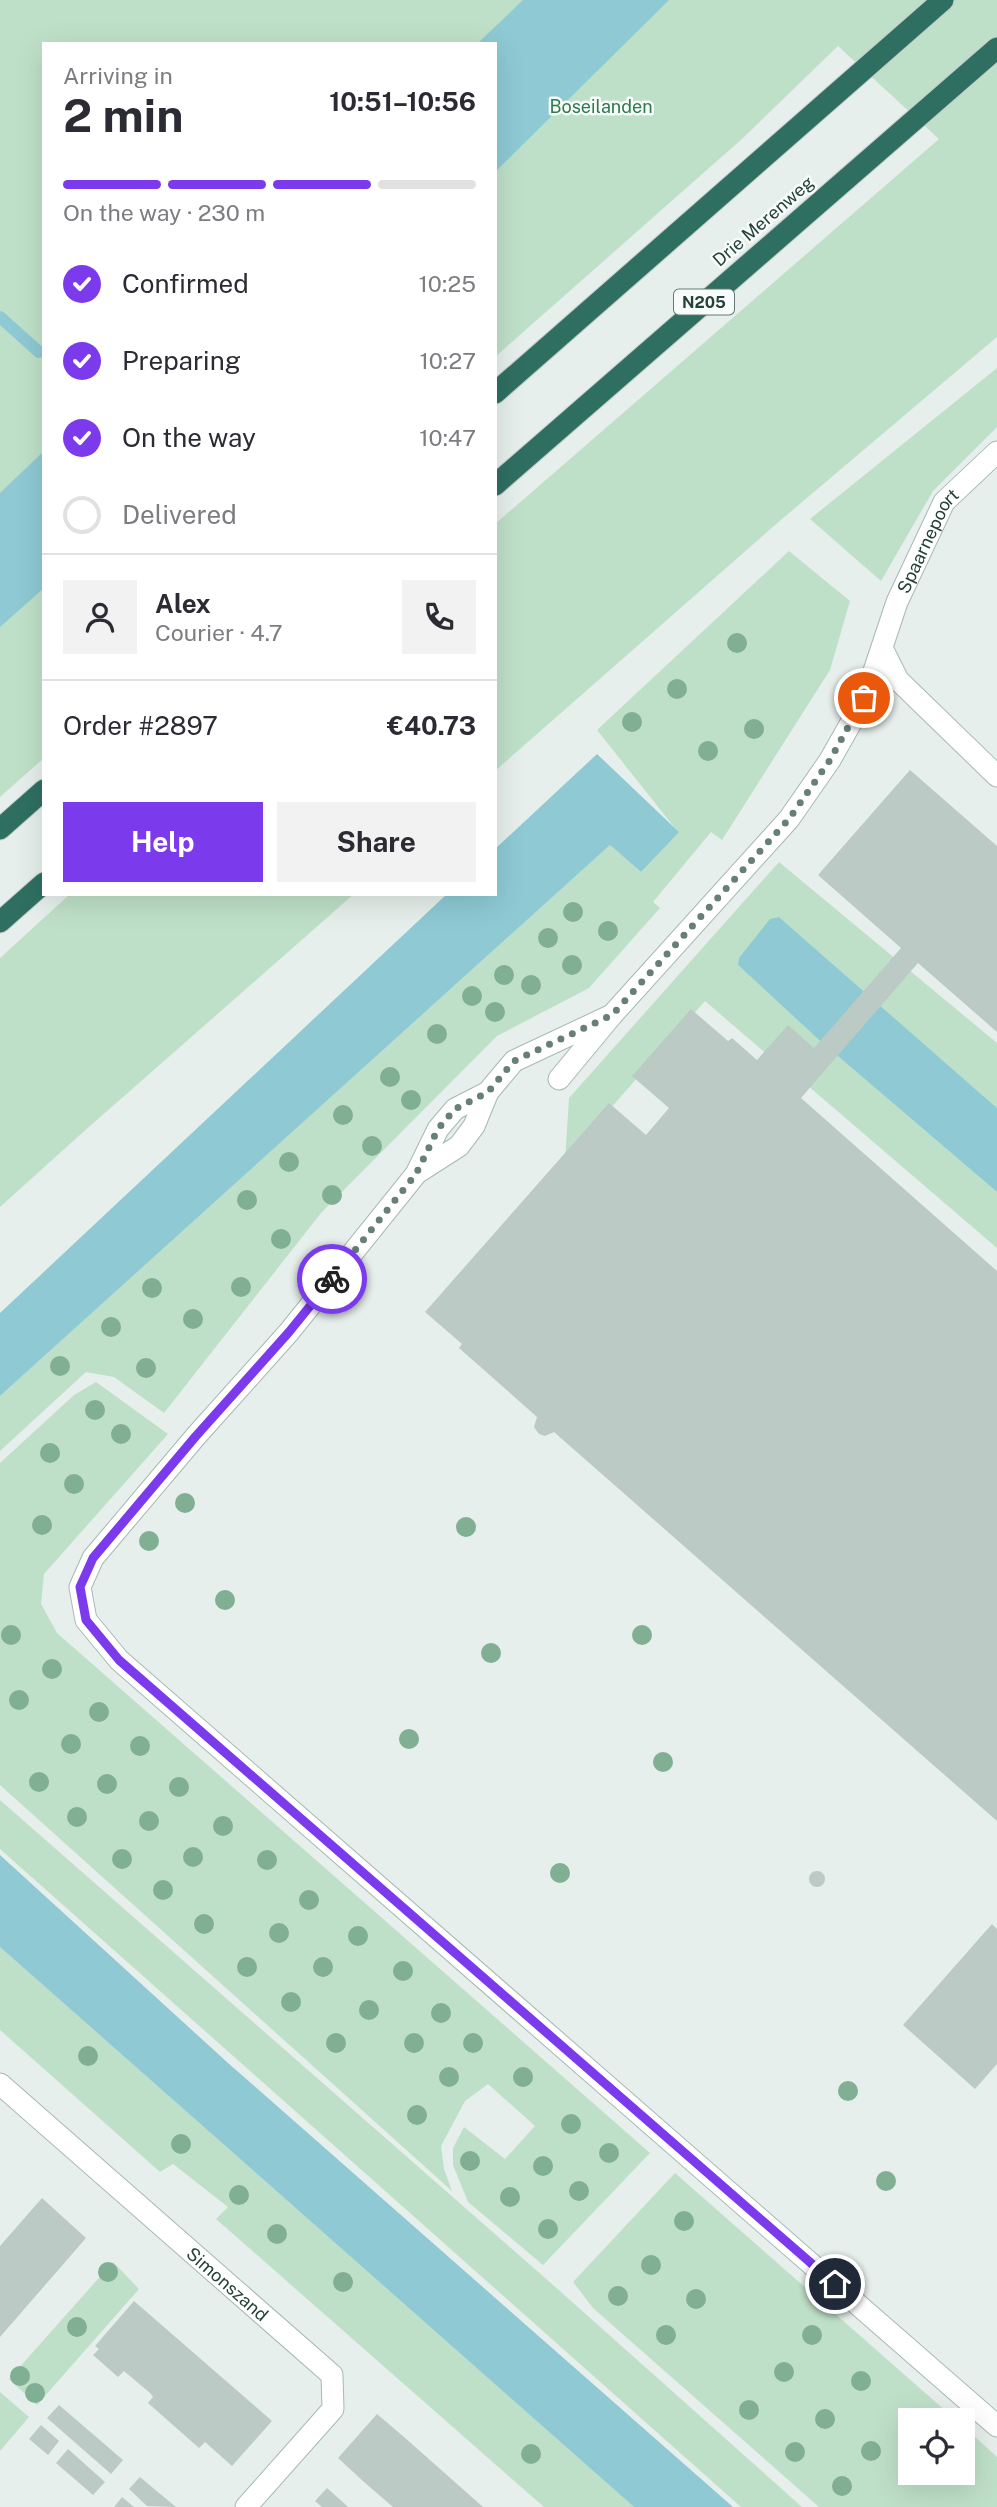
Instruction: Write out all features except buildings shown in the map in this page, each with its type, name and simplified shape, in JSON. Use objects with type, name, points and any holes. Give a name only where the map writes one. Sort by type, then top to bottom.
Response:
[{"type":"highway","points":[[497,391],[943,0]]},
{"type":"highway","name":"Drie Merenweg","points":[[497,483],[997,48]]},
{"type":"highway","points":[[0,829],[42,792]]},
{"type":"highway","points":[[0,922],[42,885]]},
{"type":"street","name":"Spaarnepoort","points":[[559,1079],[612,1015],[789,819],[830,760],[864,698],[897,602],[944,502],[997,452]]},
{"type":"street","points":[[882,648],[898,680],[997,776]]},
{"type":"street","name":"Spaarnepoort","points":[[612,1015],[514,1061],[488,1092],[474,1126],[459,1146],[416,1174],[289,1332],[196,1436],[93,1558],[80,1587],[86,1620],[119,1660],[997,2426]]},
{"type":"street","name":"Simonszand","points":[[0,2084],[332,2375],[333,2409],[246,2507]]},
{"type":"green space","name":"Boseilanden","points":[[0,0],[997,0],[997,337],[775,525],[497,769],[497,522],[939,139],[838,46],[743,138],[497,355],[497,42],[42,42],[42,760],[0,797]]},
{"type":"green space","points":[[997,368],[997,427],[933,491],[881,581],[810,519]]},
{"type":"green space","points":[[789,551],[850,601],[830,670],[722,840],[711,832],[653,902],[660,908],[589,988],[497,1036],[321,1213],[164,1413],[114,1377],[86,1372],[0,1451],[0,1396],[610,845],[641,872],[678,832],[597,730]]},
{"type":"green space","points":[[779,862],[997,1043],[997,1108],[779,917],[738,965],[819,1040],[997,1192],[997,1248],[705,1001],[565,1160],[569,1098]]},
{"type":"green space","points":[[68,896],[352,896],[0,1207],[0,958]]},
{"type":"green space","points":[[96,1382],[168,1434],[44,1574],[41,1604],[57,1633],[650,2153],[543,2265],[468,2202],[453,2165],[453,2148],[464,2127],[505,2159],[535,2126],[488,2084],[465,2101],[441,2146],[444,2169],[452,2191],[0,1785],[0,1463],[74,1395]]},
{"type":"green space","points":[[0,1800],[802,2507],[741,2507],[0,1849]]},
{"type":"green space","points":[[0,1947],[634,2507],[544,2507],[216,2219],[228,2207],[173,2164],[160,2172],[0,2030]]},
{"type":"green space","points":[[675,2173],[942,2408],[898,2408],[898,2485],[975,2485],[975,2437],[997,2457],[997,2507],[819,2507],[593,2308],[573,2282]]},
{"type":"green space","points":[[113,2262],[139,2289],[37,2405],[9,2379]]},
{"type":"green space","points":[[0,2392],[29,2417],[0,2451]]},
{"type":"water","points":[[523,0],[669,0],[497,170],[497,42],[479,42]]},
{"type":"water","points":[[42,453],[42,590],[0,627],[0,493]]},
{"type":"water","points":[[597,754],[679,832],[641,872],[610,845],[0,1396],[0,1313],[445,896],[497,896],[497,847]]},
{"type":"water","points":[[779,917],[997,1108],[997,1192],[819,1040],[738,965],[739,958],[770,919]]},
{"type":"water","points":[[0,1855],[228,2063],[733,2507],[634,2507],[0,1947]]},
{"type":"waterway","points":[[0,317],[39,352]]},
{"type":"way so far","points":[[332,1279],[416,1174],[438,1129],[455,1109],[488,1092],[514,1061],[612,1015],[789,819],[830,760],[864,698]]},
{"type":"route","points":[[332,1279],[93,1558],[80,1587],[86,1620],[119,1660],[835,2284]]}]
